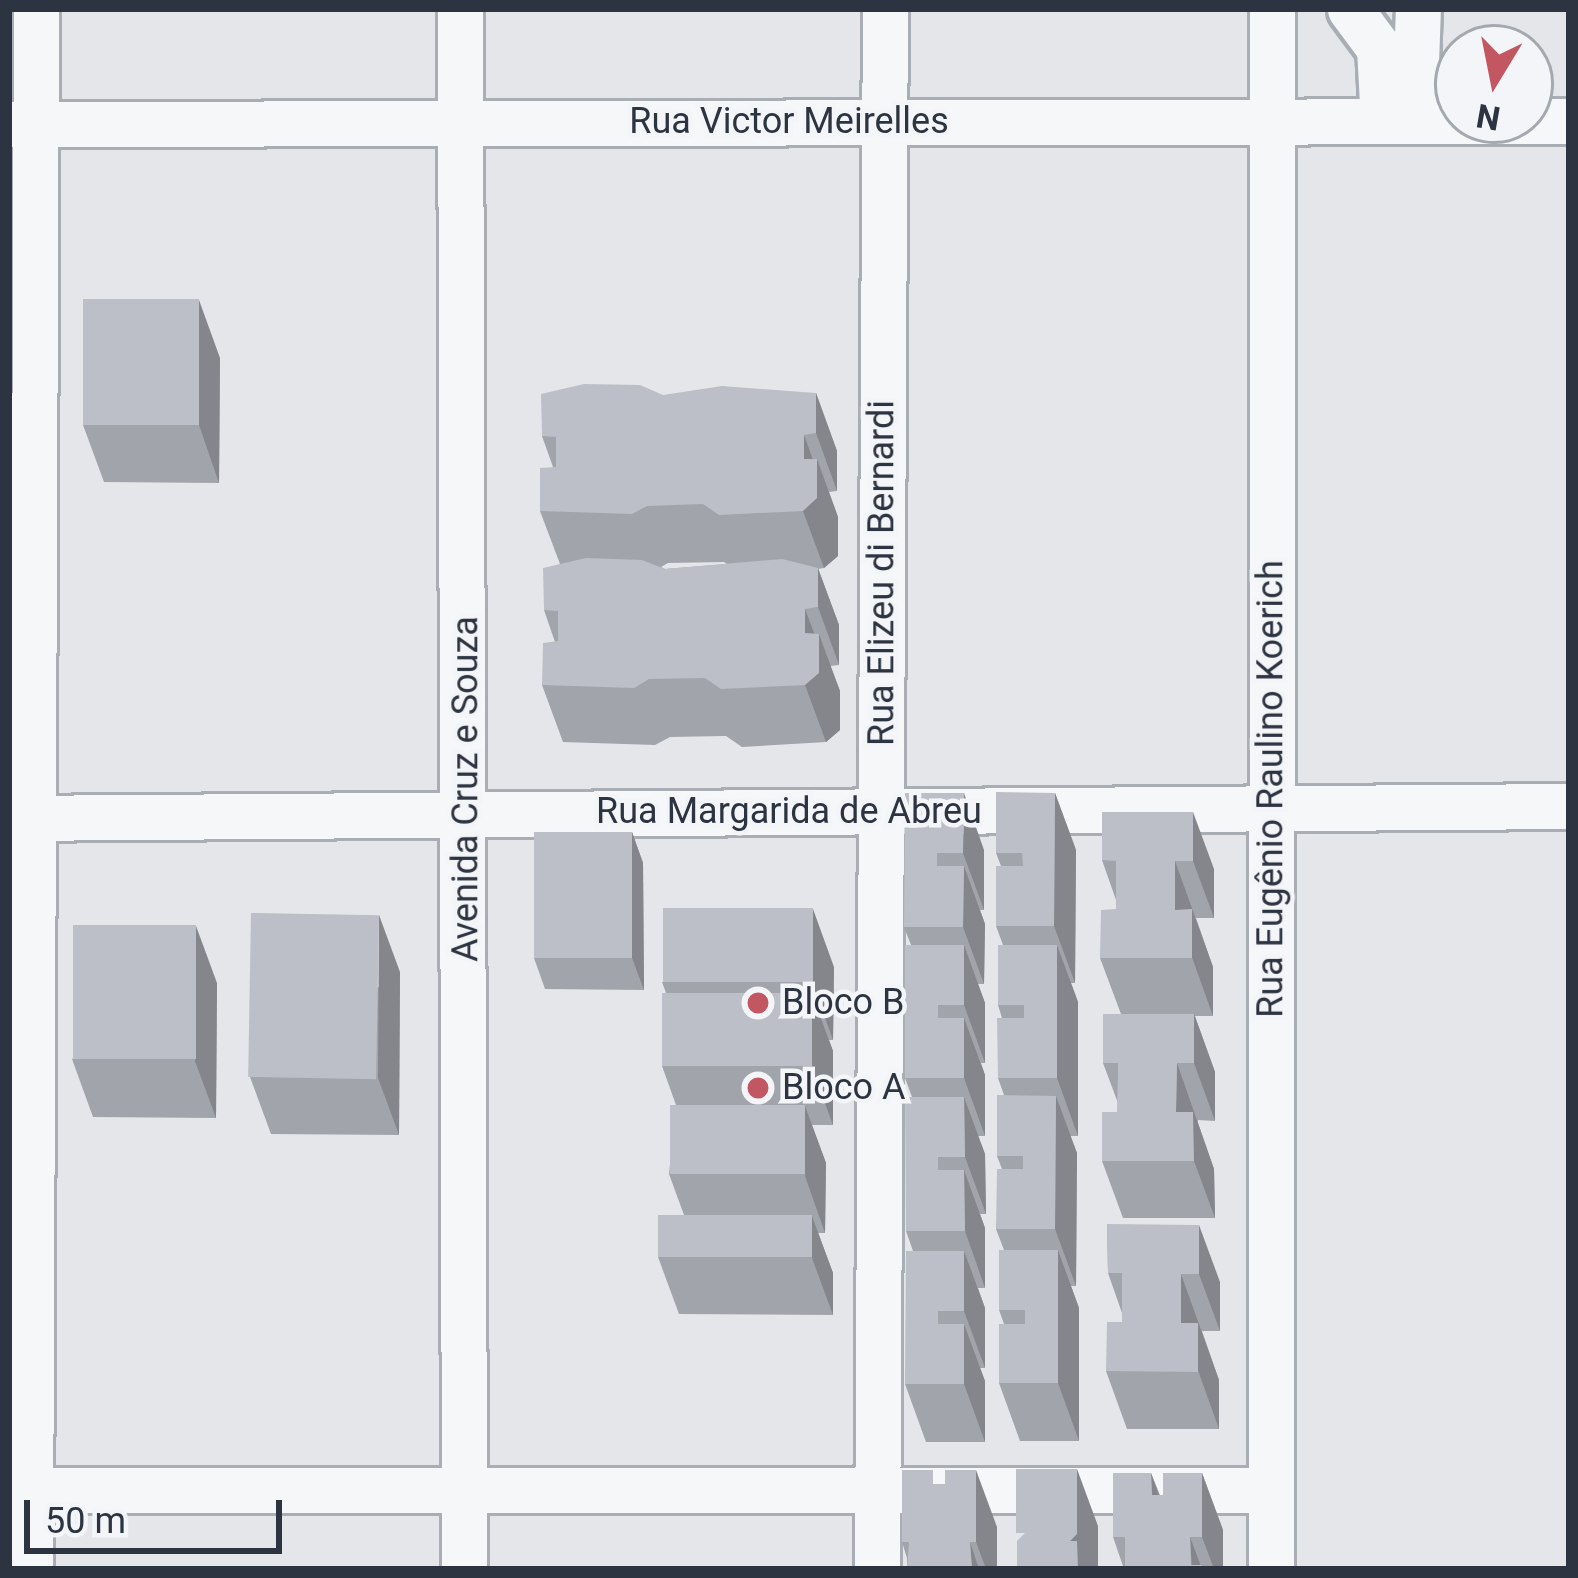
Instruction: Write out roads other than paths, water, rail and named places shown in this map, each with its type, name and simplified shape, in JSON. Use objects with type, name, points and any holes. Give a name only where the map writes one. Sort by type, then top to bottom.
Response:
[{"type":"street","points":[[30,1569],[21,818],[22,124],[36,9]]},
{"type":"street","name":"Avenida Cruz e Souza","points":[[460,9],[467,814],[464,1569]]},
{"type":"street","name":"Rua Elizeu di Bernardi","points":[[877,1569],[885,9]]},
{"type":"street","name":"Rua Eugênio Raulino Koerich","points":[[1271,1569],[1272,9]]},
{"type":"street","points":[[1350,9],[1404,36],[1398,121]]},
{"type":"street","name":"Rua Victor Meirelles","points":[[22,124],[1569,121]]},
{"type":"street","name":"Rua Margarida de Abreu","points":[[21,818],[1569,806]]},
{"type":"street","points":[[31,1490],[1271,1490]]},
{"type":"place","name":"Bloco B","points":[[758,1003]]},
{"type":"place","name":"Bloco A","points":[[758,1088]]}]
